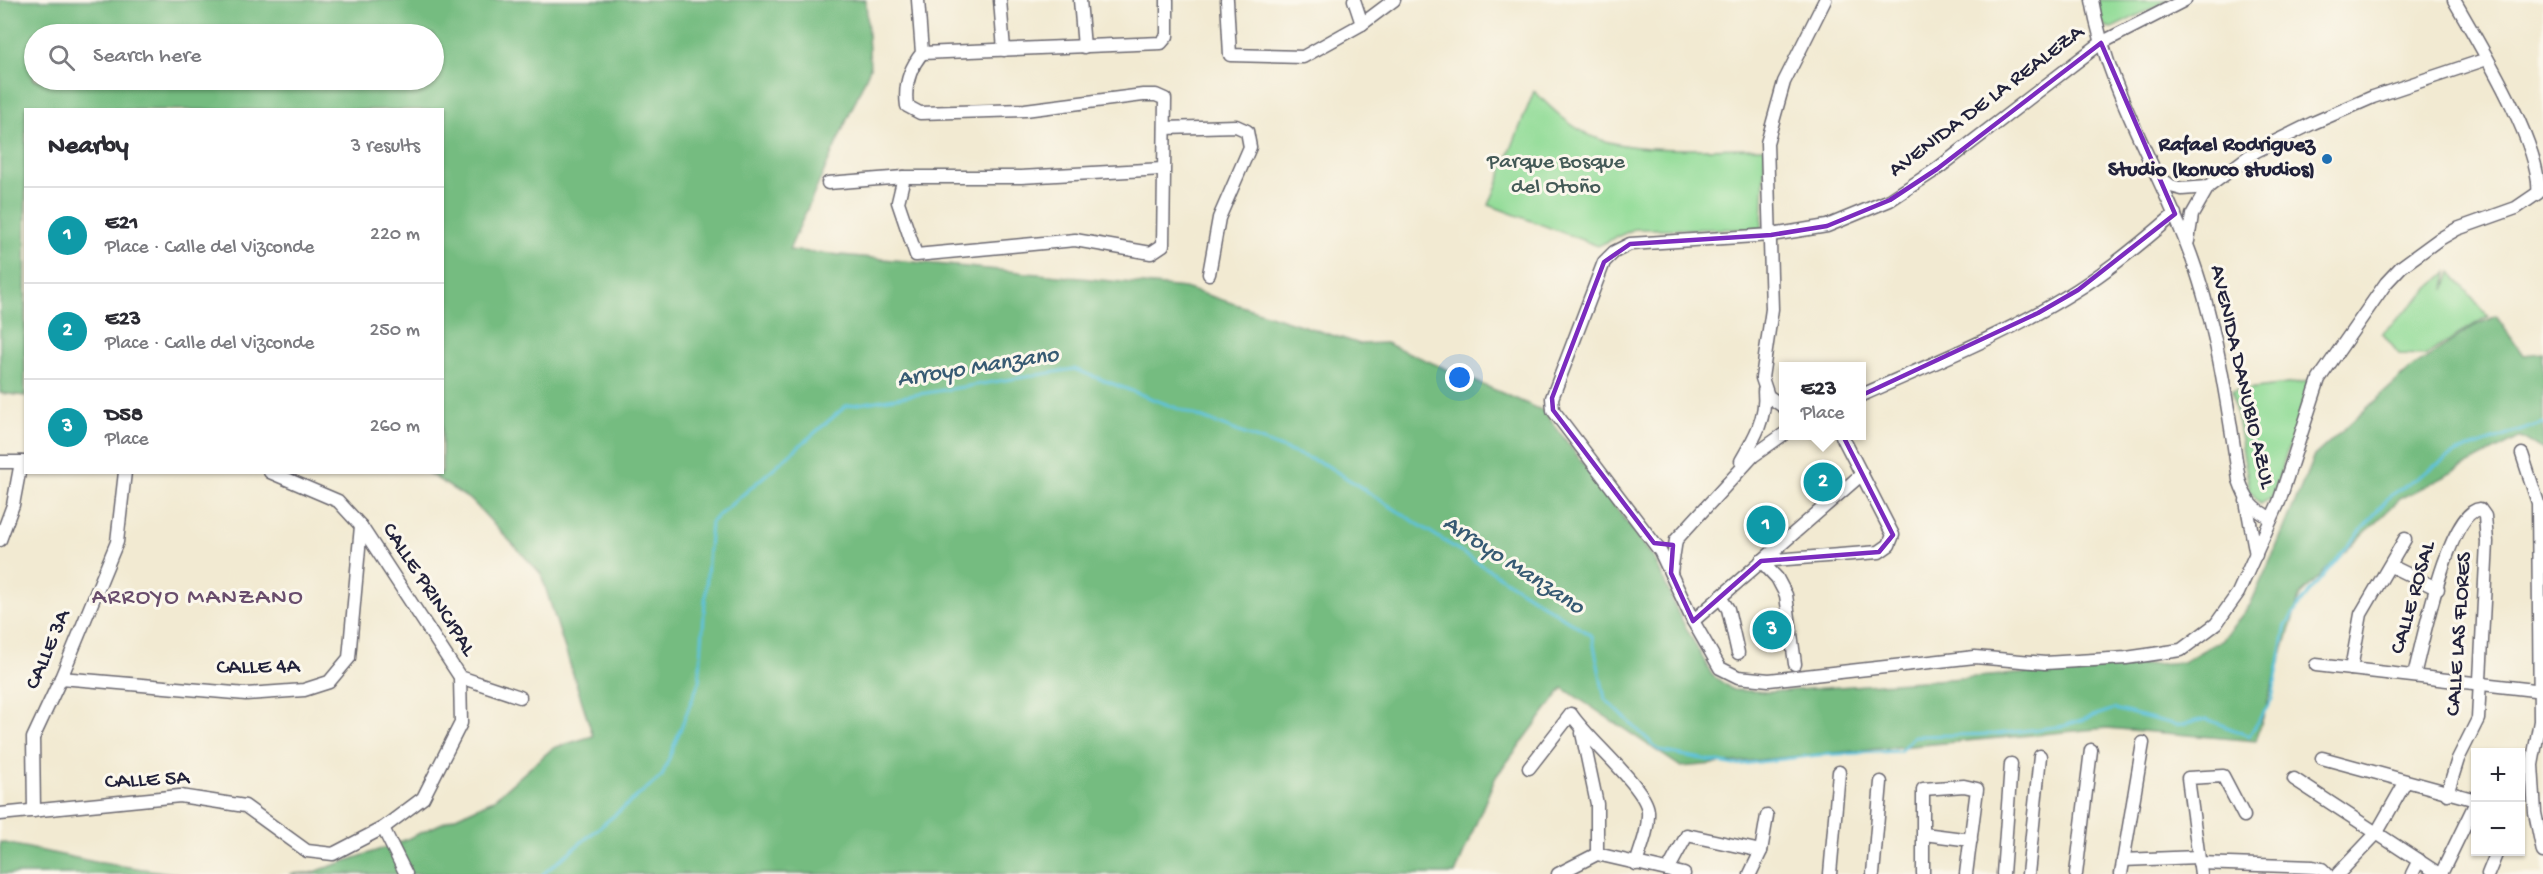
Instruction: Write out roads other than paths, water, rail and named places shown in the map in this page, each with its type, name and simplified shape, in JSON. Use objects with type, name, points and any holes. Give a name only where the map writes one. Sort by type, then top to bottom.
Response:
[{"type":"street","points":[[904,177],[898,202],[916,255],[1075,240],[1151,253],[1163,245],[1165,99],[1156,95],[1025,110],[920,113],[907,106],[904,91],[913,64],[922,53],[918,0]]},
{"type":"street","points":[[1000,0],[1004,50]]},
{"type":"street","points":[[1080,0],[1084,47]]},
{"type":"street","points":[[922,53],[1161,43],[1165,40],[1167,0]]},
{"type":"street","points":[[1227,0],[1228,51],[1234,57],[1303,57],[1362,24],[1394,0]]},
{"type":"street","points":[[1354,0],[1362,24]]},
{"type":"street","points":[[1733,475],[1756,437],[1764,411],[1762,378],[1772,309],[1767,142],[1784,82],[1825,0]]},
{"type":"street","name":"AVENIDA DANUBIO AZUL","points":[[2092,0],[2101,43],[2188,248],[2212,328],[2239,480],[2246,500],[2255,510],[2271,518]]},
{"type":"street","name":"AVENIDA DE LA REALEZA","points":[[1654,543],[1553,410],[1552,398],[1604,262],[1614,252],[1630,244],[1652,240],[1771,235],[1827,226],[1890,200],[1961,152],[2101,43],[2185,0]]},
{"type":"street","points":[[1654,543],[1693,621],[1720,668],[1738,677],[1769,680],[1975,657],[2045,663],[2126,658],[2181,650],[2216,624],[2238,593],[2271,518],[2319,379],[2386,283],[2401,267],[2438,240],[2457,229],[2516,208],[2538,193],[2541,172],[2523,119],[2454,0]]},
{"type":"street","points":[[2188,248],[2192,215],[2208,187],[2256,151],[2373,97],[2487,59]]},
{"type":"street","points":[[1165,128],[1236,126],[1247,131],[1250,147],[1219,218],[1209,274]]},
{"type":"street","points":[[828,183],[904,177],[1021,177],[1163,169]]},
{"type":"street","points":[[2159,177],[2171,186],[2182,189],[2208,187]]},
{"type":"street","points":[[1866,393],[1998,333],[2068,296],[2130,252],[2175,214]]},
{"type":"street","points":[[1762,378],[1768,396],[1779,404]]},
{"type":"street","points":[[1654,543],[1665,544],[1676,540],[1733,475],[1753,456],[1779,438]]},
{"type":"street","points":[[1761,561],[1879,552],[1889,546],[1893,535],[1845,440]]},
{"type":"street","points":[[2522,454],[2538,503],[2541,537],[2540,720],[2532,765],[2535,813],[2543,852]]},
{"type":"street","points":[[0,462],[23,462],[13,505],[0,540]]},
{"type":"street","name":"CALLE 3A","points":[[34,811],[33,738],[61,678],[117,542],[124,474]]},
{"type":"street","name":"CALLE PRINCIPAL","points":[[275,474],[338,501],[361,526],[460,677],[461,723],[447,751],[423,798],[383,828]]},
{"type":"street","points":[[1693,621],[1862,474]]},
{"type":"street","points":[[2246,500],[2256,556]]},
{"type":"street","name":"CALLE ROSAL","points":[[2414,675],[2454,536],[2472,511],[2480,509]]},
{"type":"street","name":"CALLE LAS FLORES","points":[[2447,794],[2458,759],[2475,729],[2487,542],[2485,516],[2480,509]]},
{"type":"street","name":"CALLE 4A","points":[[61,678],[246,694],[304,690],[329,682],[349,658],[361,526]]},
{"type":"street","points":[[2351,669],[2361,614],[2405,539]]},
{"type":"street","points":[[1671,573],[1676,540]]},
{"type":"street","points":[[1761,561],[1777,578],[1786,595],[1795,664]]},
{"type":"street","points":[[2391,566],[2438,589]]},
{"type":"street","points":[[1720,597],[1728,609],[1738,653]]},
{"type":"street","points":[[2316,665],[2540,690]]},
{"type":"street","points":[[460,677],[520,697]]},
{"type":"street","points":[[1529,768],[1571,714],[1582,732],[1643,794],[1648,808],[1643,868]]},
{"type":"street","points":[[1582,732],[1597,804],[1597,854]]},
{"type":"street","points":[[2121,874],[2143,743]]},
{"type":"street","points":[[2076,874],[2091,750]]},
{"type":"street","points":[[2028,874],[2040,756]]},
{"type":"street","points":[[2322,758],[2404,783],[2471,800]]},
{"type":"street","points":[[2004,874],[2011,764]]},
{"type":"street","points":[[1830,874],[1839,772]]},
{"type":"street","points":[[2199,864],[2188,778],[2223,776],[2244,816]]},
{"type":"street","points":[[2295,779],[2440,874],[2475,802]]},
{"type":"street","points":[[1873,874],[1881,782]]},
{"type":"street","points":[[2338,874],[2376,834],[2404,783]]},
{"type":"street","points":[[1923,874],[1923,789],[1964,786],[1977,789],[1966,874]]},
{"type":"street","name":"CALLE 5A","points":[[0,814],[180,796],[245,806],[307,851],[333,854],[383,828]]},
{"type":"street","points":[[2525,811],[2535,813]]},
{"type":"street","points":[[1750,874],[1761,851],[1767,816]]},
{"type":"street","points":[[383,828],[406,874]]},
{"type":"street","points":[[1924,834],[1971,840]]},
{"type":"street","points":[[1668,870],[1687,835],[1761,851]]},
{"type":"street","points":[[1558,874],[1597,854],[1643,868],[1684,874]]},
{"type":"street","points":[[2488,874],[2496,856]]},
{"type":"street","points":[[2123,860],[2313,867],[2322,868],[2327,874]]},
{"type":"street","points":[[2412,874],[2419,860]]},
{"type":"street","points":[[1574,874],[1582,861]]},
{"type":"waterway","name":"Arroyo Manzano","points":[[543,874],[662,776],[699,682],[711,522],[846,406],[1074,369],[1326,465],[1592,636],[1605,699],[1660,751],[1734,765],[1818,755],[1900,751],[1914,736],[1996,734],[2064,726],[2114,709],[2177,725],[2207,719],[2249,736],[2272,699],[2286,625],[2302,601],[2390,496],[2455,453],[2543,423]]},
{"type":"place","name":"Rafael Rodriguez Studio (konuco studios)","points":[[2327,159]]},
{"type":"place","name":"E23","points":[[1823,482]]},
{"type":"place","name":"E21","points":[[1766,525]]},
{"type":"place","name":"D58","points":[[1772,630]]},
{"type":"district","name":"ARROYO MANZANO","points":[[198,598]]},
{"type":"park label","name":"Parque Bosque del Otoño","points":[[1556,176]]}]
